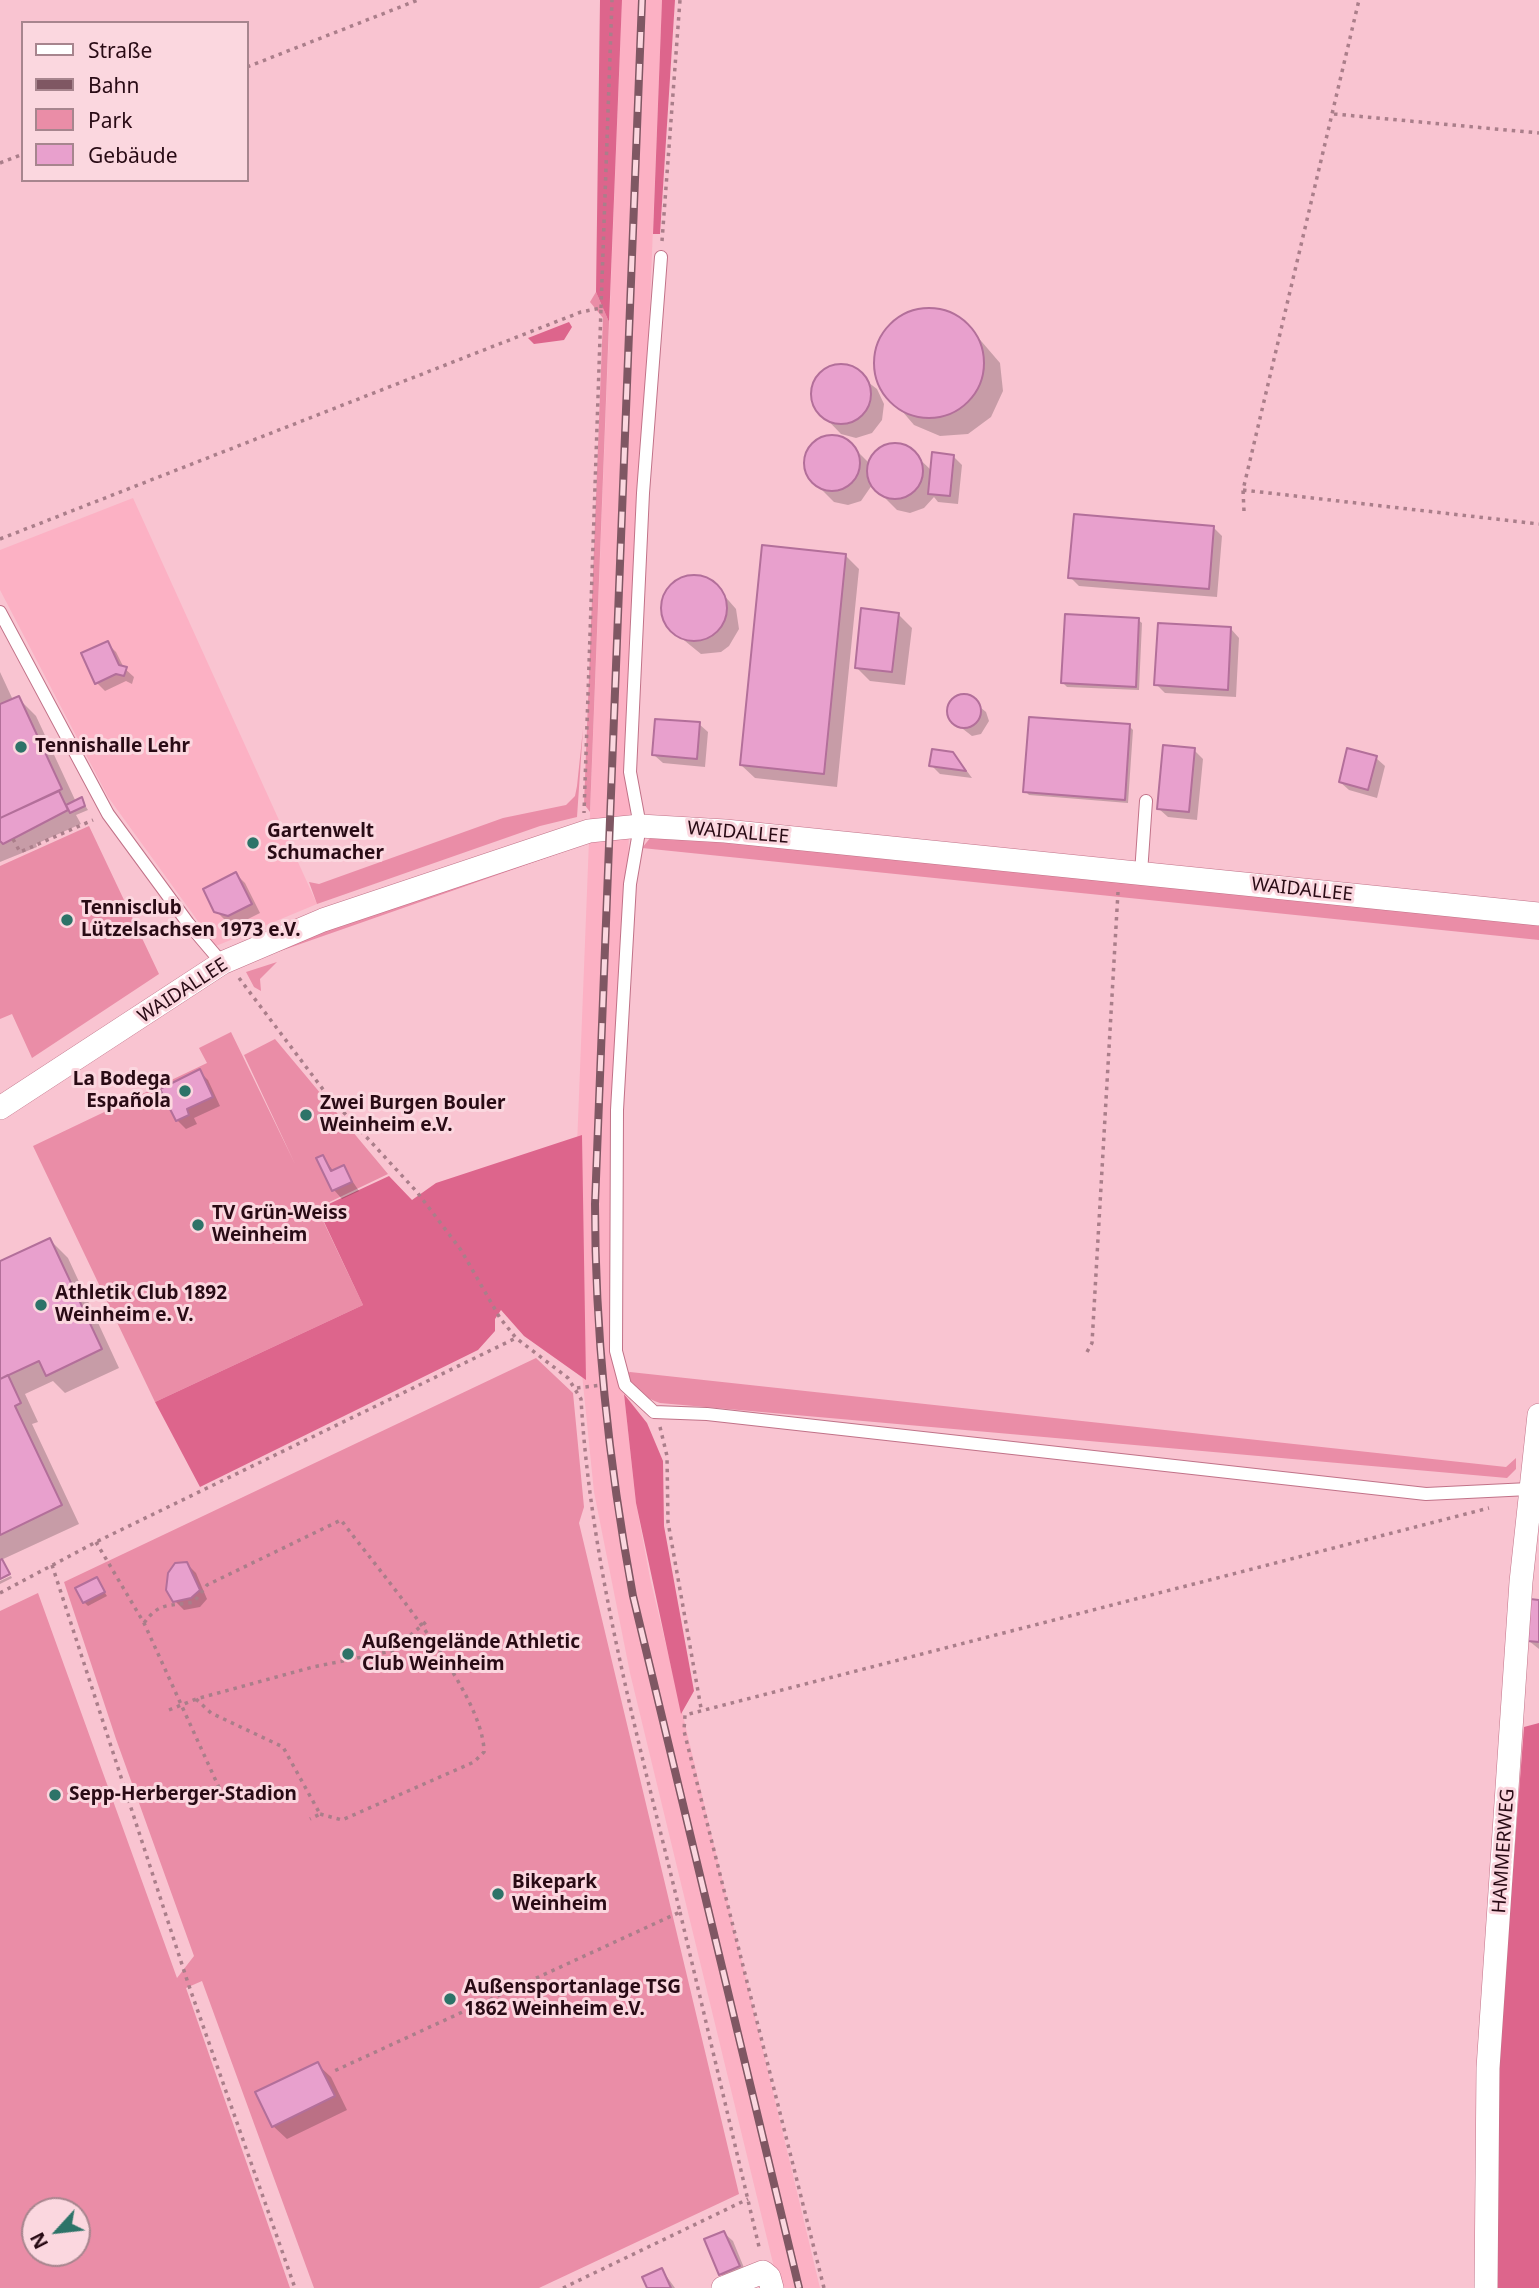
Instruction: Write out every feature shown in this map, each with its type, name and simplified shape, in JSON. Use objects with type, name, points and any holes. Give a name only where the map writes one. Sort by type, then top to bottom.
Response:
[{"type":"street","name":"WAIDALLEE","points":[[0,1108],[229,969],[323,920],[589,831],[640,825],[726,831],[1136,882],[1539,914]]},
{"type":"street","name":"HAMMERWEG","points":[[1486,2288],[1488,2068],[1529,1489],[1539,1415]]},
{"type":"street","points":[[723,2288],[767,2280]]},
{"type":"lane","points":[[661,257],[643,493],[630,772],[640,825],[630,884],[617,1110],[616,1351],[625,1385],[654,1412],[707,1413],[1426,1494],[1529,1489]]},
{"type":"lane","points":[[0,612],[108,814],[188,923],[229,969]]},
{"type":"lane","points":[[1136,882],[1146,801]]},
{"type":"path","points":[[248,67],[418,0]]},
{"type":"path","points":[[589,831],[582,799],[586,764],[612,0]]},
{"type":"path","points":[[661,257],[680,0]]},
{"type":"path","points":[[1244,511],[1243,490],[1360,0]]},
{"type":"path","points":[[1334,114],[1539,133]]},
{"type":"path","points":[[0,163],[21,155]]},
{"type":"path","points":[[0,539],[581,312],[601,308]]},
{"type":"path","points":[[1243,490],[1539,524]]},
{"type":"path","points":[[13,839],[20,852],[108,814]]},
{"type":"path","points":[[1087,1352],[1092,1343],[1118,890],[1136,882]]},
{"type":"path","points":[[229,969],[247,969]]},
{"type":"path","points":[[229,969],[325,1093],[417,1192],[461,1250],[500,1318],[516,1338],[534,1349],[577,1388],[581,1399],[591,1501],[606,1581],[680,1912],[767,2280]]},
{"type":"path","points":[[0,1593],[96,1542],[516,1338]]},
{"type":"path","points":[[577,1388],[603,1384],[625,1385]]},
{"type":"path","points":[[654,1412],[667,1456],[668,1522],[701,1708]]},
{"type":"path","points":[[824,2288],[684,1731],[685,1715],[701,1708],[1490,1508],[1529,1489]]},
{"type":"path","points":[[144,1623],[153,1611],[164,1604],[194,1602],[207,1585],[341,1520],[441,1653],[464,1691],[481,1729],[484,1752],[474,1762],[342,1820],[320,1814],[310,1819]]},
{"type":"path","points":[[96,1542],[144,1623],[221,1792]]},
{"type":"path","points":[[52,1565],[188,1983],[295,2288]]},
{"type":"path","points":[[169,1710],[196,1699],[313,1667],[392,1651],[427,1621]]},
{"type":"path","points":[[196,1699],[211,1713],[283,1747],[320,1814]]},
{"type":"path","points":[[332,2072],[680,1912]]},
{"type":"path","points":[[563,2288],[748,2199]]},
{"type":"shaded area","points":[[600,0],[622,0],[609,322],[596,292]]},
{"type":"shaded area","points":[[622,0],[662,0],[615,1190],[616,1288],[624,1394],[636,1503],[650,1578],[820,2288],[779,2288],[630,1673],[594,1492],[582,1374],[576,1171]]},
{"type":"shaded area","points":[[662,0],[675,0],[660,234],[653,234]]},
{"type":"shaded area","points":[[569,322],[572,327],[564,340],[534,344],[528,338]]},
{"type":"shaded area","points":[[133,498],[317,904],[216,946],[108,797],[0,590],[0,550]]},
{"type":"shaded area","points":[[582,1135],[586,1380],[524,1336],[501,1310],[495,1319],[495,1331],[478,1350],[200,1487],[155,1402],[363,1305],[318,1209],[389,1176],[412,1200],[436,1183]]},
{"type":"shaded area","points":[[624,1394],[647,1423],[663,1461],[664,1526],[694,1691],[681,1714],[636,1503]]},
{"type":"shaded area","points":[[1539,1723],[1539,2288],[1496,2288],[1498,2065],[1524,1727]]},
{"type":"green space","points":[[596,292],[609,322],[590,812],[584,804],[603,318],[590,302]]},
{"type":"green space","points":[[583,729],[577,817],[540,826],[317,904],[309,882],[319,884],[503,818],[566,805],[575,796]]},
{"type":"green space","name":"Tennisclub Lützelsachsen 1973 e.V.","points":[[89,826],[159,974],[32,1058],[12,1014],[0,1019],[0,866]]},
{"type":"green space","points":[[655,832],[1539,921],[1539,940],[642,848]]},
{"type":"green space","points":[[566,850],[563,852],[266,956],[265,951]]},
{"type":"green space","points":[[277,962],[260,979],[261,991],[254,987],[246,972]]},
{"type":"green space","name":"TV Grün-Weiss Weinheim","points":[[231,1032],[295,1164],[244,1055],[275,1039],[388,1174],[317,1208],[363,1305],[155,1402],[33,1146],[207,1063],[199,1048]]},
{"type":"green space","points":[[536,1358],[573,1393],[584,1507],[579,1523],[739,2194],[539,2288],[314,2288],[202,1981],[186,1988],[290,2288],[0,2288],[0,1611],[38,1593],[177,1978],[194,1956],[116,1739],[64,1582]]},
{"type":"green space","points":[[630,1372],[1506,1467],[1516,1458],[1516,1469],[1507,1478],[660,1403],[644,1396],[636,1388],[626,1374]]},
{"type":"building","points":[[929,308],[950,312],[968,324],[980,342],[984,363],[980,384],[968,402],[950,414],[929,418],[908,414],[890,402],[878,384],[874,363],[878,342],[890,324],[908,312]]},
{"type":"building","points":[[841,364],[858,369],[866,377],[871,394],[866,411],[858,419],[841,424],[824,419],[816,411],[811,394],[816,377],[824,369]]},
{"type":"building","points":[[827,435],[837,435],[852,443],[858,452],[858,474],[852,483],[837,491],[827,491],[809,479],[804,468],[804,458],[816,440]]},
{"type":"building","points":[[890,443],[900,443],[915,451],[921,460],[921,482],[915,491],[900,499],[890,499],[872,487],[867,476],[867,466],[879,448]]},
{"type":"building","points":[[932,452],[954,455],[950,496],[928,494]]},
{"type":"building","points":[[1074,514],[1214,526],[1209,589],[1068,578]]},
{"type":"building","points":[[762,545],[846,554],[824,774],[740,765]]},
{"type":"building","points":[[694,575],[707,577],[722,590],[727,608],[725,621],[712,636],[694,641],[681,639],[666,626],[661,608],[663,595],[676,580]]},
{"type":"building","points":[[861,608],[899,613],[892,672],[855,668]]},
{"type":"building","points":[[1065,614],[1139,618],[1136,687],[1061,683]]},
{"type":"building","points":[[1158,623],[1231,627],[1228,690],[1154,685]]},
{"type":"building","points":[[108,641],[119,665],[127,667],[124,676],[116,674],[95,684],[81,653]]},
{"type":"building","points":[[964,694],[976,699],[981,711],[976,723],[964,728],[952,723],[947,711],[952,699]]},
{"type":"building","name":"Tennishalle Lehr","points":[[19,696],[62,789],[0,818],[0,704]]},
{"type":"building","points":[[1029,717],[1130,724],[1125,800],[1023,792]]},
{"type":"building","points":[[655,719],[700,722],[697,759],[652,755]]},
{"type":"building","points":[[1163,745],[1195,748],[1189,812],[1157,809]]},
{"type":"building","points":[[1347,748],[1377,756],[1368,790],[1339,782]]},
{"type":"building","points":[[932,749],[953,752],[966,771],[929,766]]},
{"type":"building","name":"Tennishalle Lehr","points":[[59,791],[68,810],[3,844],[0,841],[0,818]]},
{"type":"building","points":[[82,797],[85,806],[70,813],[66,805]]},
{"type":"building","points":[[236,872],[252,904],[228,916],[214,912],[203,889]]},
{"type":"building","points":[[200,1069],[213,1097],[187,1109],[189,1115],[176,1121],[160,1089]]},
{"type":"building","name":"Zwei Burgen Bouler Weinheim e.V.","points":[[323,1155],[331,1171],[344,1165],[352,1182],[332,1191],[316,1158]]},
{"type":"building","name":"Athletik Club 1892 Weinheim e. V.","points":[[50,1238],[102,1349],[46,1376],[39,1361],[0,1379],[0,1261]]},
{"type":"building","points":[[8,1375],[21,1403],[15,1406],[62,1505],[0,1535],[0,1379]]},
{"type":"building","points":[[2,1559],[10,1574],[0,1579],[0,1560]]},
{"type":"building","points":[[187,1562],[200,1590],[191,1598],[173,1602],[166,1590],[168,1573],[175,1563]]},
{"type":"building","points":[[97,1577],[105,1592],[83,1603],[75,1588]]},
{"type":"building","points":[[1530,1599],[1539,1600],[1539,1642],[1527,1641]]},
{"type":"building","points":[[318,2062],[335,2096],[272,2127],[255,2092]]},
{"type":"building","points":[[724,2231],[740,2266],[719,2275],[704,2239]]},
{"type":"building","points":[[662,2268],[671,2288],[647,2288],[642,2277]]},
{"type":"railway","points":[[642,0],[595,1204],[601,1352],[610,1450],[633,1596],[799,2288]]},
{"type":"place","name":"Tennishalle Lehr","points":[[21,747]]},
{"type":"place","name":"Gartenwelt Schumacher","points":[[253,843]]},
{"type":"place","name":"Tennisclub Lützelsachsen 1973 e.V.","points":[[67,920]]},
{"type":"place","name":"La Bodega Española","points":[[185,1091]]},
{"type":"place","name":"Zwei Burgen Bouler Weinheim e.V.","points":[[306,1115]]},
{"type":"place","name":"TV Grün-Weiss Weinheim","points":[[198,1225]]},
{"type":"place","name":"Athletik Club 1892 Weinheim e. V.","points":[[41,1305]]},
{"type":"place","name":"Außengelände Athletic Club Weinheim","points":[[348,1654]]},
{"type":"place","name":"Sepp-Herberger-Stadion","points":[[55,1795]]},
{"type":"place","name":"Bikepark Weinheim","points":[[498,1894]]},
{"type":"place","name":"Außensportanlage TSG 1862 Weinheim e.V.","points":[[450,1999]]}]
